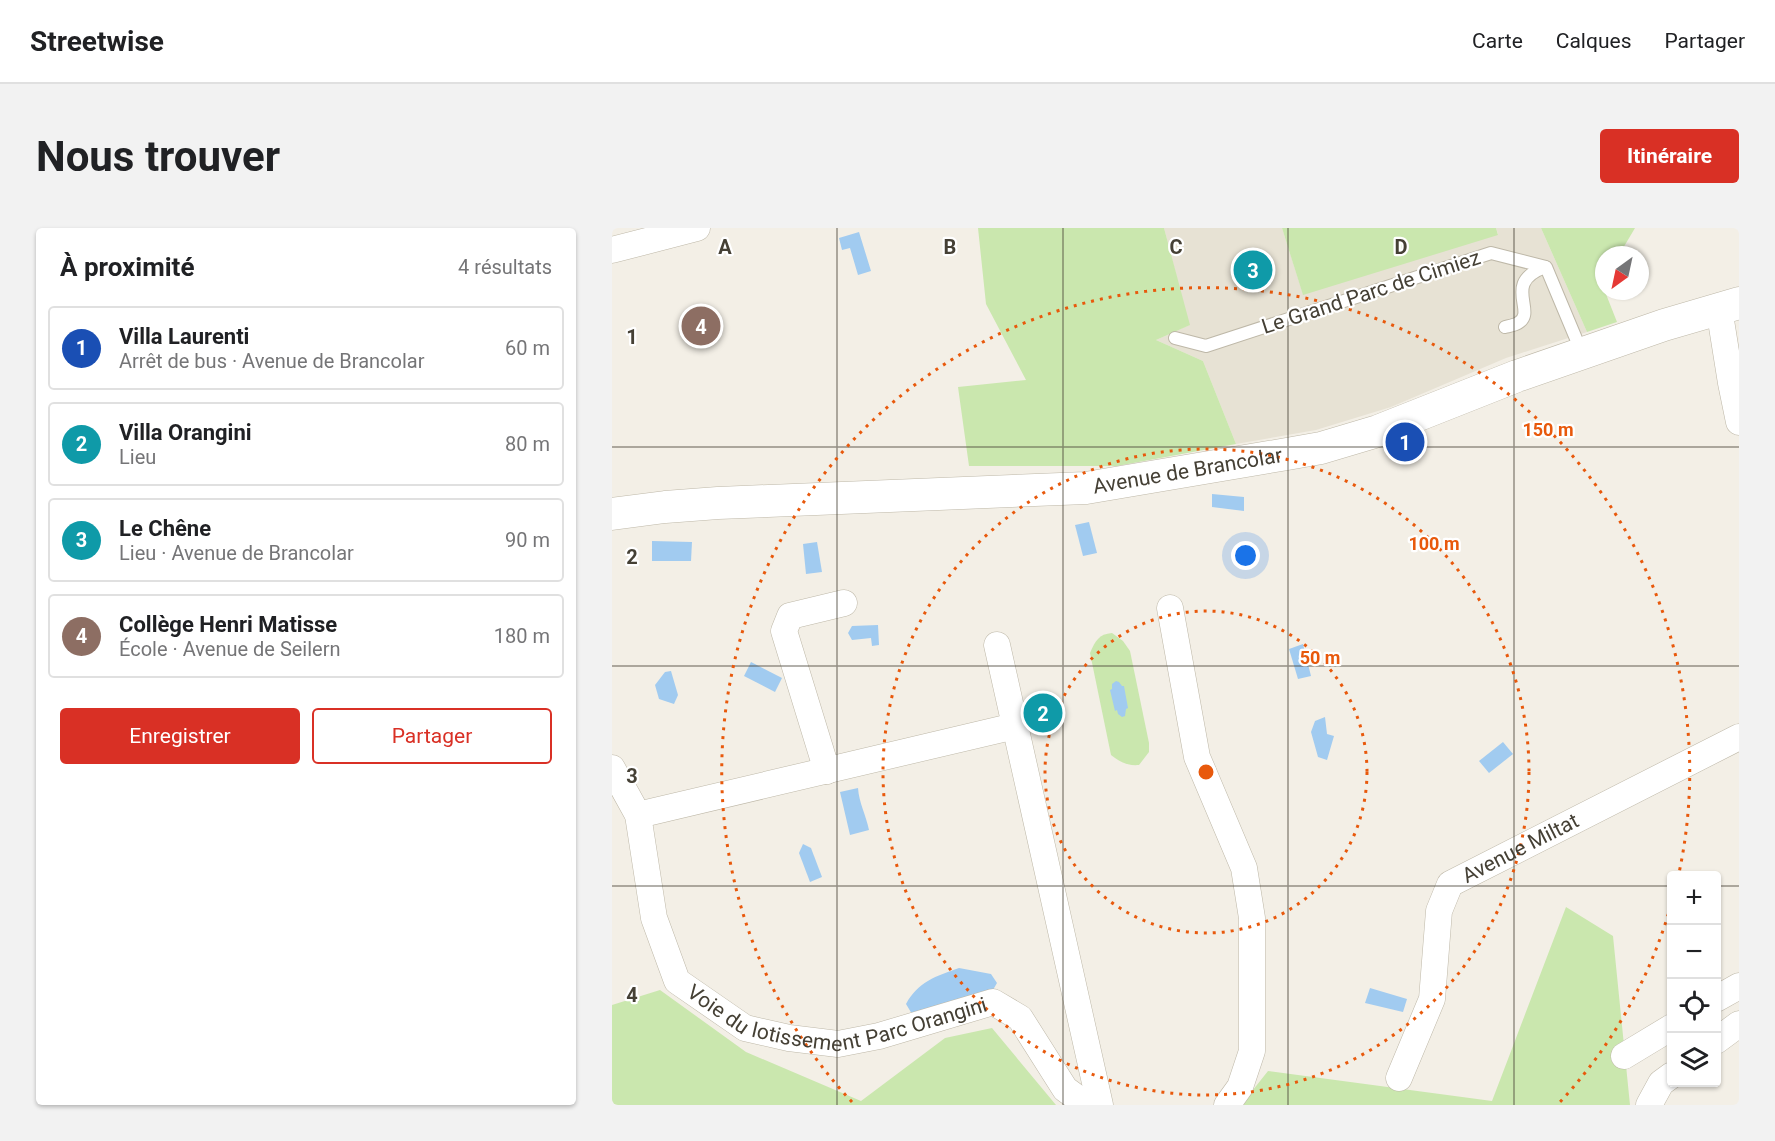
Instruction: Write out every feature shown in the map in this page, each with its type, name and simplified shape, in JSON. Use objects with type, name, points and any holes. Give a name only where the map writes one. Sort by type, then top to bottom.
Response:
[{"type":"street","points":[[612,250],[697,228]]},
{"type":"street","points":[[1729,306],[1731,383],[1739,422]]},
{"type":"street","name":"Avenue de Brancolar","points":[[612,514],[718,503],[1056,490],[1149,478],[1287,454],[1378,431],[1486,387],[1664,325],[1729,306]]},
{"type":"street","points":[[827,771],[784,631],[790,616],[844,603]]},
{"type":"street","points":[[1170,608],[1197,757],[1244,868],[1252,918],[1252,1051],[1240,1087],[1227,1105]]},
{"type":"street","points":[[997,645],[1100,1105]]},
{"type":"street","points":[[638,815],[1015,726]]},
{"type":"street","name":"Avenue Miltat","points":[[1399,1078],[1432,999],[1439,911],[1450,884],[1739,737]]},
{"type":"street","name":"Voie du lotissement Parc Orangini","points":[[612,768],[638,815],[654,918],[677,981],[745,1028],[789,1038],[838,1044],[879,1036],[993,1002],[1020,1018],[1065,1089],[1088,1105]]},
{"type":"street","points":[[1721,996],[1739,986]]},
{"type":"street","points":[[1721,1037],[1739,1024]]},
{"type":"street","points":[[1624,1056],[1667,1029]]},
{"type":"street","points":[[1649,1105],[1661,1083],[1667,1078]]},
{"type":"lane","name":"Le Grand Parc de Cimiez","points":[[1175,338],[1206,346],[1491,253],[1546,267]]},
{"type":"lane","points":[[1505,327],[1522,320],[1526,312],[1521,291],[1532,272],[1546,267],[1582,354]]},
{"type":"shaded area","points":[[1164,228],[1282,228],[1303,294],[1498,234],[1496,228],[1541,228],[1587,332],[1506,358],[1391,407],[1316,430],[1236,444],[1203,361],[1156,340],[1189,325]]},
{"type":"green space","points":[[978,228],[1164,228],[1190,325],[1156,340],[1203,361],[1236,444],[1117,466],[969,466],[958,387],[1026,380],[986,304]]},
{"type":"green space","points":[[1282,228],[1496,228],[1498,235],[1303,295]]},
{"type":"green space","points":[[1541,228],[1635,228],[1624,246],[1595,246],[1595,300],[1608,300],[1617,322],[1587,332]]},
{"type":"green space","points":[[1112,633],[1123,641],[1130,651],[1149,743],[1149,752],[1139,765],[1124,763],[1111,755],[1090,653],[1098,639]]},
{"type":"green space","points":[[1566,907],[1613,936],[1630,1105],[1241,1105],[1268,1071],[1492,1101]]},
{"type":"green space","points":[[660,990],[746,1052],[861,1101],[945,1038],[992,1028],[1056,1105],[612,1105],[612,1005]]},
{"type":"water","points":[[859,232],[871,271],[858,275],[850,248],[842,250],[839,238]]},
{"type":"water","points":[[1212,494],[1244,497],[1244,511],[1212,507]]},
{"type":"water","points":[[1089,522],[1097,553],[1083,556],[1075,525]]},
{"type":"water","points":[[652,541],[692,542],[691,561],[652,561]]},
{"type":"water","points":[[817,542],[822,572],[806,574],[803,544]]},
{"type":"water","points":[[878,625],[879,645],[872,646],[871,638],[852,640],[848,633],[852,626]]},
{"type":"water","points":[[1303,644],[1311,676],[1298,679],[1289,649]]},
{"type":"water","points":[[751,662],[782,678],[775,692],[744,676]]},
{"type":"water","points":[[671,671],[678,695],[674,704],[659,699],[655,685],[665,672]]},
{"type":"water","points":[[1116,681],[1124,686],[1128,708],[1125,716],[1122,717],[1117,710],[1115,711],[1110,690]]},
{"type":"water","points":[[1325,717],[1327,734],[1334,736],[1327,760],[1318,757],[1311,732],[1315,721]]},
{"type":"water","points":[[1503,742],[1513,754],[1489,773],[1479,761]]},
{"type":"water","points":[[858,788],[869,830],[850,835],[840,792]]},
{"type":"water","points":[[803,844],[811,848],[822,877],[810,882],[799,853]]},
{"type":"water","points":[[959,968],[991,974],[997,983],[990,995],[915,1019],[906,1004],[916,990],[935,977]]},
{"type":"water","points":[[1370,988],[1407,999],[1403,1012],[1365,1003]]},
{"type":"place","name":"Le Chêne","points":[[1253,270]]},
{"type":"place","name":"Collège Henri Matisse","points":[[701,326]]},
{"type":"place","name":"Villa Laurenti","points":[[1405,442]]},
{"type":"place","name":"Villa Orangini","points":[[1043,713]]}]
